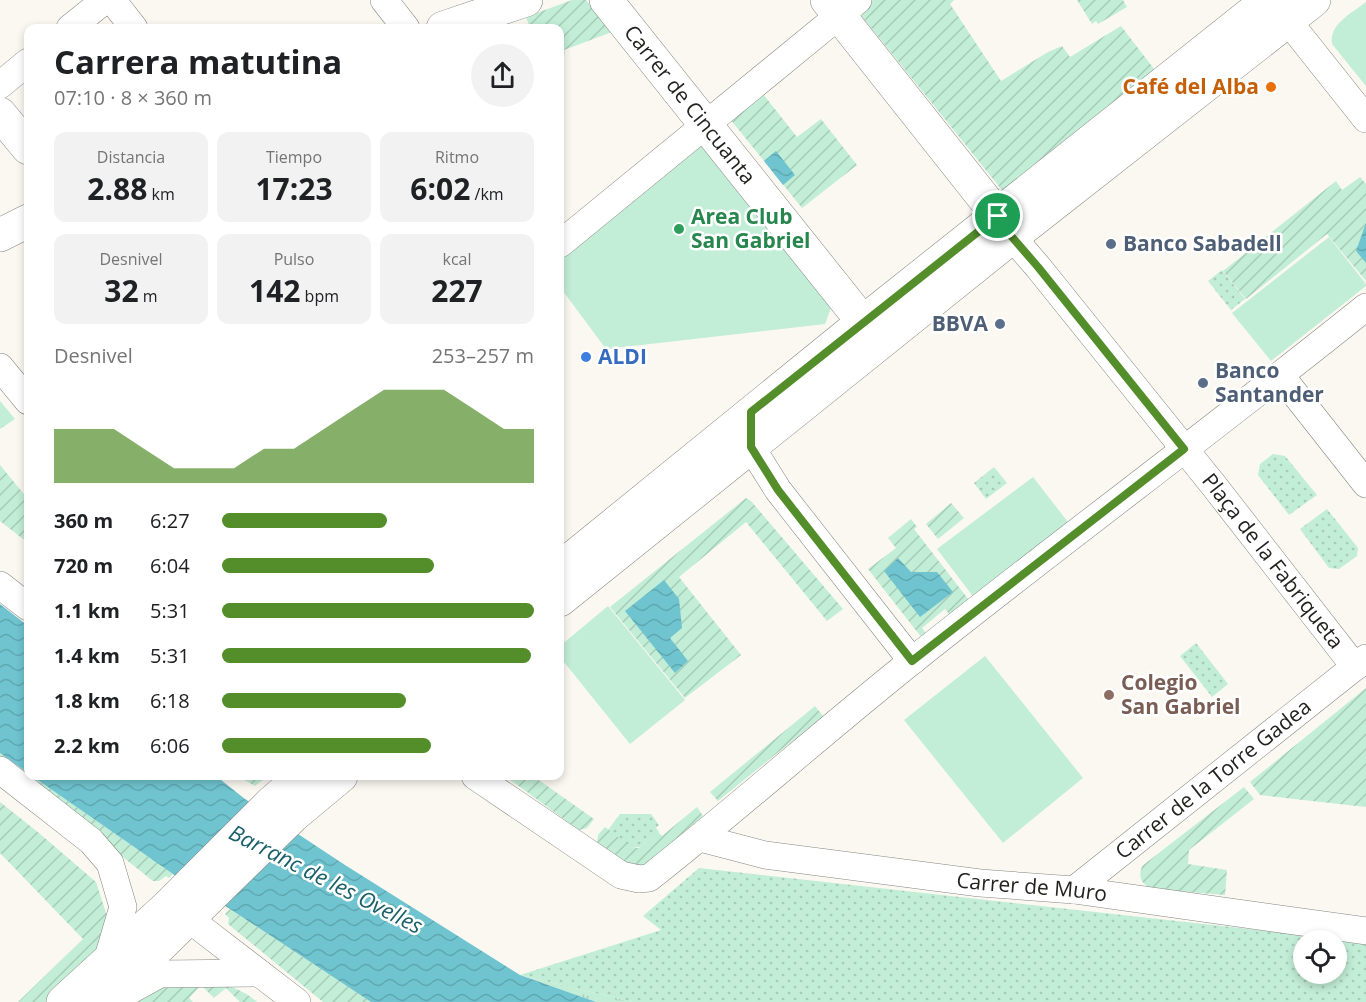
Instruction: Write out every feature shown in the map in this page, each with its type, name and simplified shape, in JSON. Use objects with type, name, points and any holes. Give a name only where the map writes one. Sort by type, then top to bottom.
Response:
[{"type":"street","points":[[75,24],[105,0]]},
{"type":"street","points":[[112,0],[131,24]]},
{"type":"street","points":[[384,0],[403,24]]},
{"type":"street","points":[[455,24],[526,0]]},
{"type":"street","name":"Carrer de Cincuanta","points":[[606,0],[863,322]]},
{"type":"street","points":[[564,573],[751,447],[1005,226],[1273,5],[1314,0]]},
{"type":"street","points":[[564,241],[706,125],[841,5],[1005,226]]},
{"type":"street","points":[[1273,5],[1366,119]]},
{"type":"street","points":[[0,85],[24,65]]},
{"type":"street","points":[[0,114],[24,143]]},
{"type":"street","points":[[0,236],[24,223]]},
{"type":"street","points":[[564,573],[751,412],[863,322],[1005,226]]},
{"type":"street","name":"Plaça de la Fabriqueta","points":[[1005,226],[1360,663]]},
{"type":"street","points":[[481,780],[621,875],[639,879],[649,878],[912,661],[1281,376],[1366,307]]},
{"type":"street","points":[[0,367],[24,396]]},
{"type":"street","points":[[1281,376],[1366,484]]},
{"type":"street","points":[[751,412],[751,447],[778,490],[912,661]]},
{"type":"street","points":[[0,585],[24,604]]},
{"type":"street","name":"Carrer de la Torre Gadea","points":[[1074,890],[1360,663]]},
{"type":"street","points":[[0,770],[91,841],[110,863],[123,907],[107,961]]},
{"type":"street","points":[[103,1002],[178,912],[282,809],[300,780]]},
{"type":"street","points":[[282,809],[334,780]]},
{"type":"street","name":"Carrer de Muro","points":[[700,838],[765,855],[980,883],[1074,890],[1366,931]]},
{"type":"street","points":[[63,1002],[107,961],[178,912]]},
{"type":"street","points":[[178,912],[297,1002]]},
{"type":"street","points":[[109,1002],[160,974],[259,973]]},
{"type":"green space","points":[[572,0],[586,0],[612,32],[564,50],[564,24],[529,24],[526,17]]},
{"type":"green space","points":[[868,0],[954,0],[950,4],[1001,81],[1062,46],[1070,57],[1121,26],[1158,74],[1006,195],[856,9]]},
{"type":"green space","points":[[1077,0],[1123,0],[1127,7],[1098,24],[1096,21],[1092,24]]},
{"type":"green space","points":[[1366,2],[1366,86],[1332,44],[1332,37],[1338,25]]},
{"type":"green space","points":[[763,94],[797,137],[821,119],[857,165],[802,208],[730,119]]},
{"type":"green space","name":"Area Club San Gabriel","points":[[691,143],[705,145],[832,305],[825,324],[606,349],[564,292],[564,248]]},
{"type":"green space","points":[[1360,177],[1366,184],[1366,281],[1327,234],[1246,299],[1223,271],[1336,181],[1342,190]]},
{"type":"green space","points":[[1329,237],[1366,286],[1271,361],[1232,313]]},
{"type":"green space","points":[[1222,270],[1245,299],[1231,310],[1208,281]]},
{"type":"green space","points":[[0,401],[15,419],[0,429]]},
{"type":"green space","points":[[1273,454],[1285,456],[1317,495],[1289,515],[1258,475],[1260,464]]},
{"type":"green space","points":[[0,465],[24,494],[24,540],[0,521]]},
{"type":"green space","points":[[994,467],[1007,483],[986,499],[974,483]]},
{"type":"green space","points":[[1033,477],[1071,526],[975,599],[937,549]]},
{"type":"green space","points":[[746,498],[843,609],[827,621],[746,522],[679,577],[741,655],[685,698],[610,607]]},
{"type":"green space","points":[[951,503],[964,518],[938,539],[926,524]]},
{"type":"green space","points":[[1327,509],[1358,548],[1357,556],[1339,569],[1329,568],[1300,529]]},
{"type":"green space","points":[[911,519],[917,527],[914,529],[972,604],[953,619],[945,609],[922,628],[929,637],[918,633],[868,569],[896,548],[888,538]]},
{"type":"green space","points":[[608,606],[685,700],[630,744],[564,662],[564,643]]},
{"type":"green space","points":[[1196,643],[1228,684],[1212,697],[1180,656]]},
{"type":"green space","points":[[985,656],[1083,778],[1003,843],[904,720]]},
{"type":"green space","points":[[1366,688],[1366,807],[1260,795],[1250,782]]},
{"type":"green space","points":[[815,706],[823,716],[718,801],[710,792]]},
{"type":"green space","points":[[0,753],[24,770],[24,779],[0,760]]},
{"type":"green space","points":[[25,780],[38,780],[173,874],[169,878],[166,876],[159,881],[153,881]]},
{"type":"green space","points":[[244,780],[263,780],[255,786]]},
{"type":"green space","points":[[510,780],[539,780],[594,819],[587,828],[579,830]]},
{"type":"green space","points":[[1244,787],[1254,799],[1189,850],[1188,864],[1227,870],[1225,895],[1152,889],[1145,885],[1140,874],[1142,866]]},
{"type":"green space","points":[[0,802],[96,882],[107,916],[102,941],[82,970],[49,1002],[18,1002],[83,939],[0,853]]},
{"type":"green space","points":[[697,807],[703,816],[644,866],[635,869],[597,844],[598,835],[605,827],[632,848],[639,848],[658,832],[662,836]]},
{"type":"green space","points":[[620,814],[651,814],[659,825],[656,828],[659,832],[640,847],[631,848],[608,830]]},
{"type":"green space","points":[[699,868],[1293,934],[1293,984],[1347,984],[1347,940],[1366,942],[1366,1002],[633,1002],[520,975],[661,930],[643,916]]},
{"type":"green space","points":[[230,909],[371,1002],[323,1002],[228,924],[229,918],[225,914]]},
{"type":"green space","points":[[520,975],[633,1002],[596,1002]]},
{"type":"green space","points":[[224,984],[257,1002],[240,1002],[226,988],[214,998],[201,985],[189,998],[193,1002],[138,1002],[164,986]]},
{"type":"water","points":[[776,151],[795,175],[783,185],[764,161]]},
{"type":"water","points":[[1366,223],[1366,263],[1356,251]]},
{"type":"water","points":[[898,558],[911,572],[937,572],[953,592],[920,617],[884,571]]},
{"type":"water","points":[[664,580],[679,599],[682,628],[670,638],[688,661],[675,673],[625,611]]},
{"type":"water","points":[[0,604],[24,623],[24,770],[0,753]]},
{"type":"water","name":"Barranc de les Ovelles","points":[[38,780],[221,780],[245,799],[345,865],[520,975],[596,1002],[371,1002],[173,874]]},
{"type":"place","name":"Café del Alba","points":[[1271,87]]},
{"type":"place","name":"Area Club San Gabriel","points":[[679,229]]},
{"type":"place","name":"Banco Sabadell","points":[[1111,244]]},
{"type":"place","name":"BBVA","points":[[1000,324]]},
{"type":"place","name":"ALDI","points":[[586,357]]},
{"type":"place","name":"Banco Santander","points":[[1203,383]]},
{"type":"place","name":"Colegio San Gabriel","points":[[1109,695]]},
{"type":"route","points":[[998,216],[1012,237],[1184,449],[912,661],[778,490],[751,447],[751,412],[998,216]]}]
